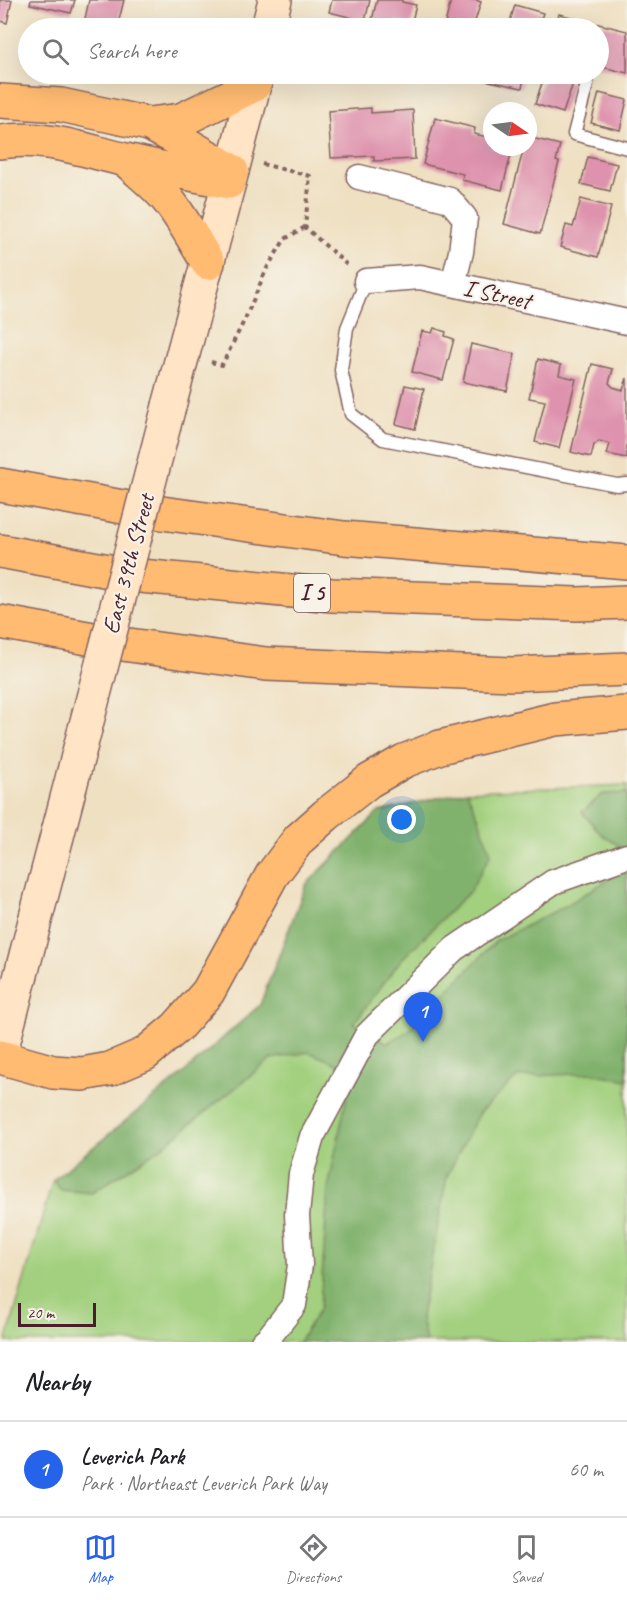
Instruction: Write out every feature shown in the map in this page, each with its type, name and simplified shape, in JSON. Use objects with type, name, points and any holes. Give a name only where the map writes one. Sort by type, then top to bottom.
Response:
[{"type":"highway","points":[[149,124],[181,120],[246,84]]},
{"type":"highway","points":[[0,101],[61,105],[149,124],[241,172]]},
{"type":"highway","points":[[0,142],[20,139],[59,143],[126,160],[241,172]]},
{"type":"highway","points":[[126,160],[155,185],[171,204],[207,263]]},
{"type":"highway","points":[[0,485],[140,510],[333,536],[627,562]]},
{"type":"highway","name":"I 5","points":[[0,551],[131,575],[332,595],[576,604],[627,602]]},
{"type":"highway","points":[[0,622],[115,643],[266,664],[512,674],[627,669]]},
{"type":"highway","points":[[0,1056],[53,1072],[82,1074],[110,1069],[145,1054],[177,1027],[208,992],[272,875],[299,839],[369,781],[404,761],[440,747],[555,719],[627,713]]},
{"type":"main road","points":[[270,18],[275,0]]},
{"type":"main road","name":"East 39th Street","points":[[0,1056],[207,263],[241,172],[254,84]]},
{"type":"street","points":[[359,177],[450,200],[465,218],[461,252],[453,284]]},
{"type":"street","name":"I Street","points":[[366,281],[420,277],[627,322]]},
{"type":"street","points":[[263,1342],[294,1305],[300,1265],[297,1215],[302,1174],[312,1137],[367,1035],[454,949],[553,882],[627,856]]},
{"type":"lane","points":[[587,84],[574,134],[627,148]]},
{"type":"lane","points":[[366,281],[347,328],[341,370],[351,414],[383,439],[617,485],[627,484]]},
{"type":"path","points":[[241,172],[310,176],[305,227]]},
{"type":"path","points":[[305,227],[366,281]]},
{"type":"path","points":[[182,356],[222,365],[267,268],[285,239],[305,227]]},
{"type":"green space","points":[[627,785],[627,1342],[6,1342],[53,1180],[177,1079],[260,1005],[306,885],[379,812],[467,791]]},
{"type":"green space","points":[[467,791],[491,854],[470,891],[400,961],[354,1023],[387,1043],[408,1031],[496,941],[567,905],[611,878],[618,845],[602,835],[582,812],[603,794],[627,793],[627,1080],[592,1073],[517,1077],[479,1113],[447,1176],[421,1317],[426,1342],[299,1342],[320,1308],[328,1189],[346,1099],[337,1064],[309,1052],[271,1059],[161,1148],[92,1193],[61,1190],[53,1180],[177,1079],[260,1005],[306,885],[379,812]]},
{"type":"building","points":[[0,0],[12,0],[7,23],[0,21]]},
{"type":"building","points":[[31,0],[75,0],[71,13],[30,4]]},
{"type":"building","points":[[89,0],[124,0],[120,18],[85,18]]},
{"type":"building","points":[[332,0],[370,0],[366,18],[353,18],[329,12]]},
{"type":"building","points":[[377,0],[402,0],[402,2],[416,5],[413,18],[372,18]]},
{"type":"building","points":[[451,0],[481,2],[476,18],[446,18]]},
{"type":"building","points":[[515,5],[543,13],[541,18],[511,18]]},
{"type":"building","points":[[559,14],[575,18],[558,18]]},
{"type":"building","points":[[609,26],[627,31],[627,73],[609,69]]},
{"type":"building","points":[[503,84],[523,84],[522,88]]},
{"type":"building","points":[[542,84],[573,84],[563,113],[537,105],[536,102]]},
{"type":"building","points":[[599,93],[627,100],[620,130],[591,123]]},
{"type":"building","points":[[371,108],[371,113],[413,110],[415,159],[374,161],[374,156],[331,158],[328,111]]},
{"type":"building","points":[[435,118],[475,128],[474,134],[483,136],[483,156],[511,156],[502,190],[462,180],[463,174],[423,164]]},
{"type":"building","points":[[537,139],[560,145],[556,161],[559,162],[540,234],[504,224],[522,156],[537,156]]},
{"type":"building","points":[[588,157],[617,164],[610,191],[581,184]]},
{"type":"building","points":[[581,199],[611,207],[598,257],[560,247],[566,225],[573,227]]},
{"type":"building","points":[[434,328],[446,332],[445,336],[454,339],[443,380],[412,372],[422,331],[432,333]]},
{"type":"building","points":[[471,344],[515,354],[507,391],[463,382]]},
{"type":"building","points":[[538,359],[561,365],[559,375],[576,379],[559,448],[535,442],[545,401],[529,398]]},
{"type":"building","points":[[592,364],[613,369],[609,383],[613,387],[623,390],[627,378],[627,458],[607,454],[610,444],[599,441],[594,445],[591,457],[571,452]]},
{"type":"building","points":[[405,385],[424,389],[415,429],[396,424]]},
{"type":"place","name":"Leverich Park","points":[[423,1042]]}]
